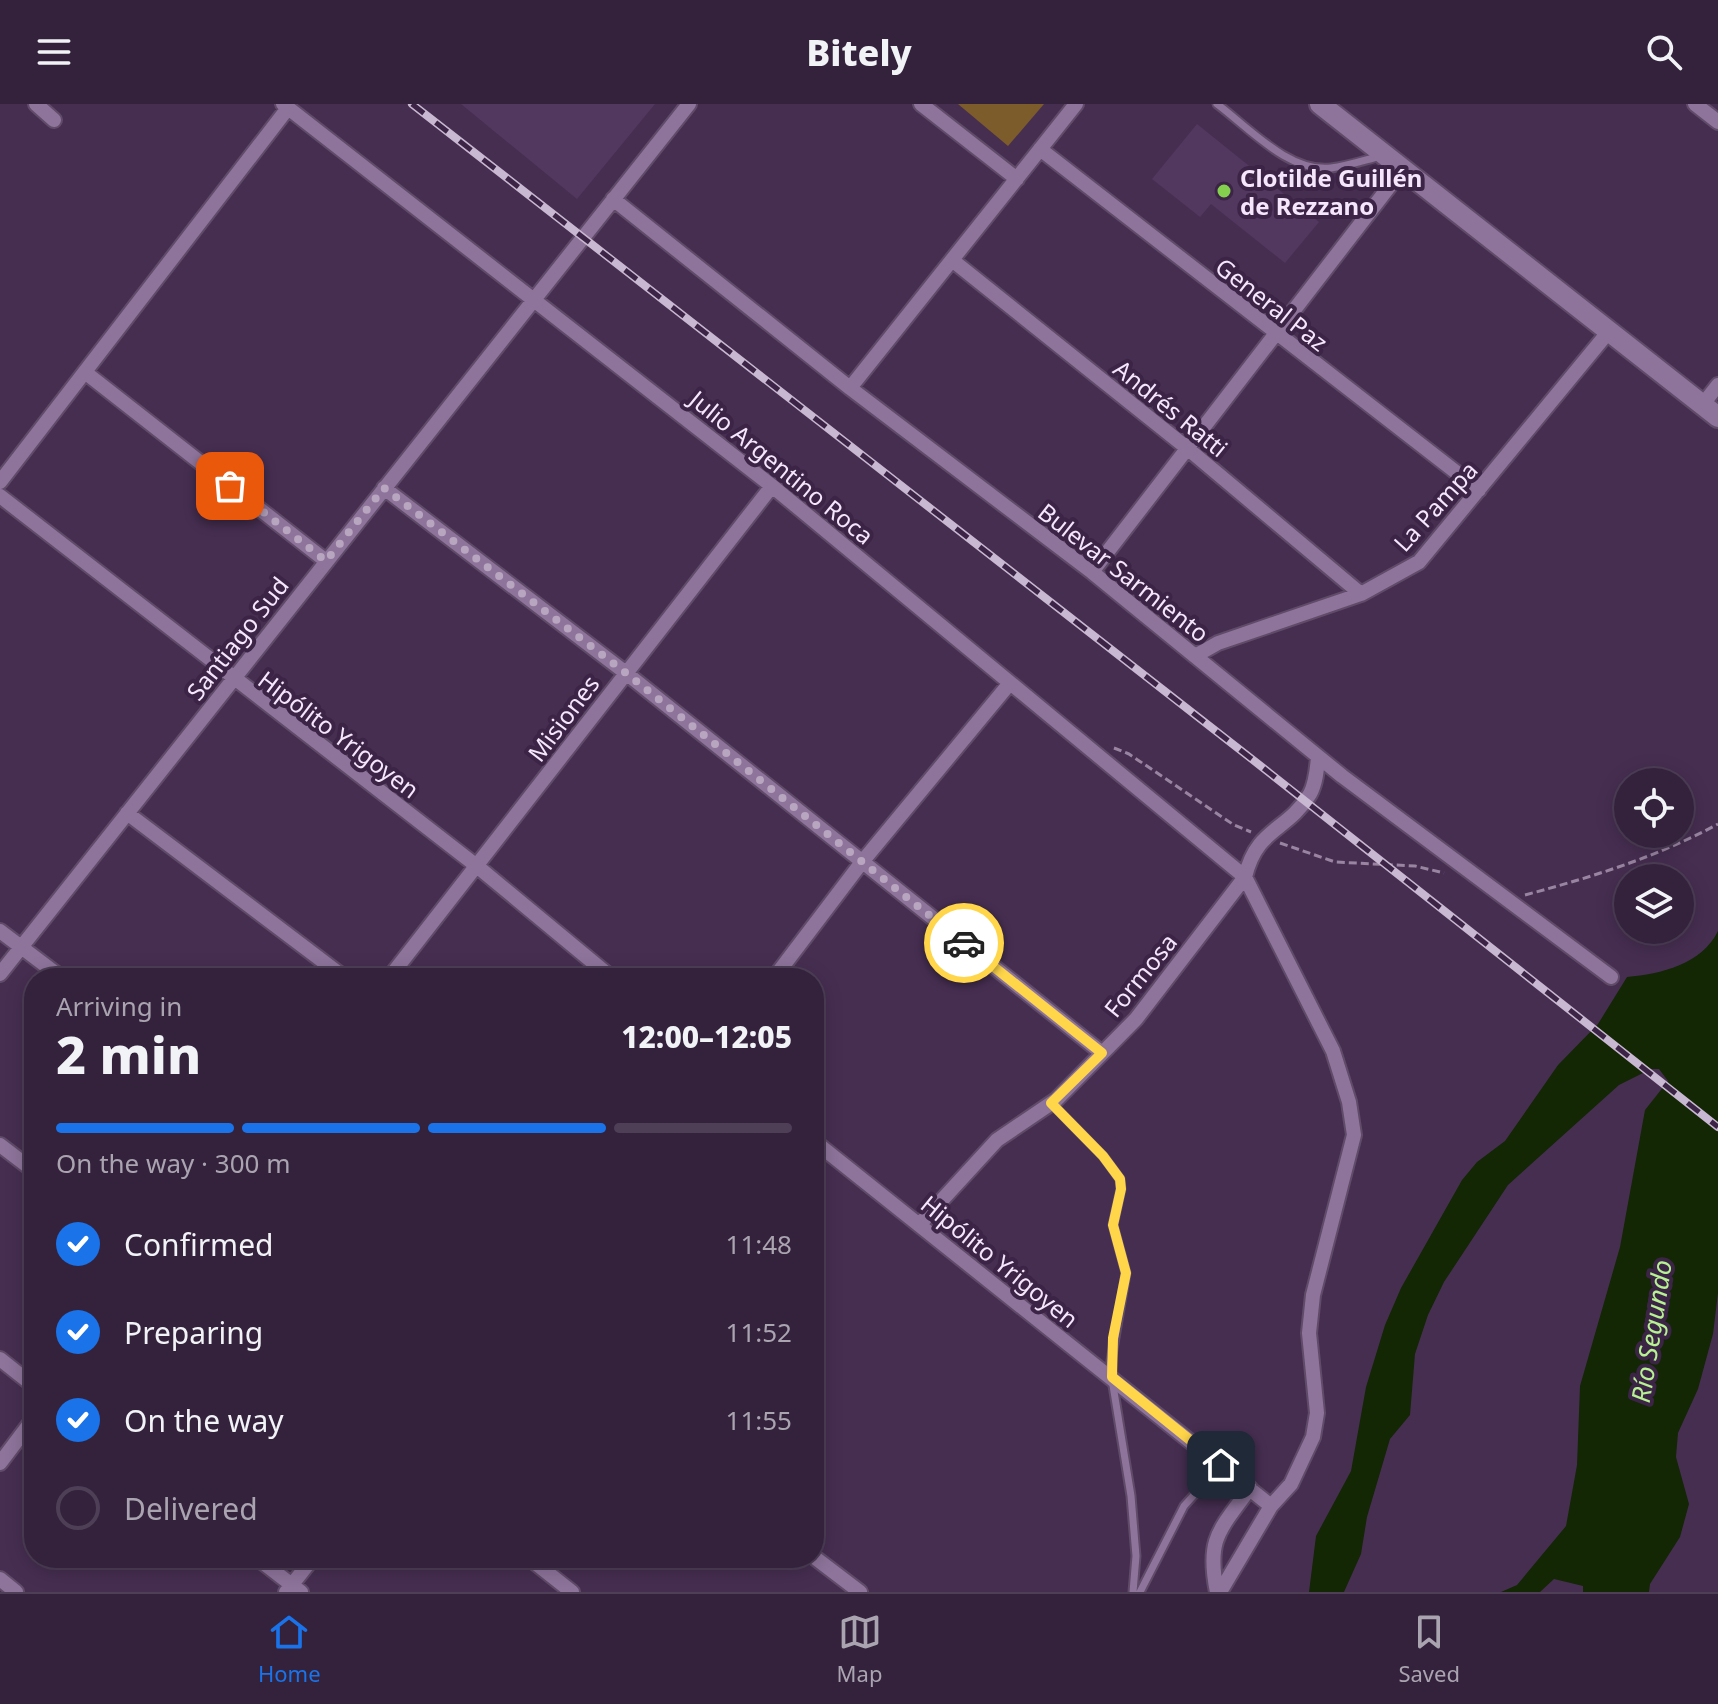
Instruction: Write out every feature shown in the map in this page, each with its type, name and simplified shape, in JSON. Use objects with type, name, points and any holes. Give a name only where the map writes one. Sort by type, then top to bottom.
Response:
[{"type":"street","points":[[36,104],[54,120]]},
{"type":"street","name":"Santiago Sud","points":[[0,974],[689,104]]},
{"type":"street","points":[[921,104],[1017,179]]},
{"type":"street","points":[[850,388],[1076,104]]},
{"type":"street","points":[[1320,104],[1710,410],[1718,385]]},
{"type":"street","points":[[1695,104],[1718,122]]},
{"type":"street","points":[[0,482],[86,373],[286,106]]},
{"type":"street","name":"Julio Argentino Roca","points":[[286,106],[772,486],[1077,735],[1245,877]]},
{"type":"street","name":"General Paz","points":[[1040,149],[1275,335],[1479,490]]},
{"type":"street","points":[[1092,572],[1402,170]]},
{"type":"street","name":"Bulevar Sarmiento","points":[[613,199],[850,388],[1092,572],[1318,757],[1611,977]]},
{"type":"street","name":"Andrés Ratti","points":[[952,260],[1187,448],[1361,594]]},
{"type":"street","name":"La Pampa","points":[[1195,656],[1218,643],[1361,594],[1419,562],[1610,330]]},
{"type":"street","points":[[86,373],[326,561]]},
{"type":"street","name":"Misiones","points":[[397,968],[772,486]]},
{"type":"street","points":[[384,488],[626,673],[1102,1053]]},
{"type":"street","name":"Hipólito Yrigoyen","points":[[0,496],[232,680],[478,867],[600,968]]},
{"type":"street","points":[[782,968],[862,862],[1010,683]]},
{"type":"street","name":"Formosa","points":[[920,1224],[997,1140],[1051,1103],[1136,1019],[1245,877],[1250,853],[1289,819],[1310,793],[1318,757]]},
{"type":"street","points":[[127,813],[332,968]]},
{"type":"street","points":[[1218,1592],[1271,1506],[1291,1484],[1313,1437],[1317,1413],[1309,1333],[1313,1295],[1354,1135],[1349,1102],[1333,1051],[1245,877]]},
{"type":"street","points":[[0,931],[49,968]]},
{"type":"street","points":[[0,1145],[24,1163]]},
{"type":"street","name":"Hipólito Yrigoyen","points":[[824,1149],[1271,1506]]},
{"type":"street","points":[[0,1359],[24,1378]]},
{"type":"street","points":[[0,1463],[24,1431]]},
{"type":"street","points":[[1218,1592],[1211,1563],[1213,1546],[1250,1488]]},
{"type":"street","points":[[824,1565],[860,1592]]},
{"type":"street","points":[[268,1568],[293,1590],[307,1568]]},
{"type":"street","points":[[542,1568],[572,1592]]},
{"type":"street","points":[[0,1579],[16,1592]]},
{"type":"lane","points":[[1217,104],[1291,160],[1309,167],[1331,168],[1383,155]]},
{"type":"lane","points":[[1051,1103],[1103,1156],[1120,1179],[1121,1189],[1113,1225],[1126,1273],[1113,1338],[1112,1377],[1131,1496],[1136,1556],[1133,1592]]},
{"type":"lane","points":[[1140,1592],[1184,1506],[1221,1465]]},
{"type":"path","points":[[1077,735],[1129,754],[1234,825],[1264,838],[1335,862],[1415,866],[1483,881]]},
{"type":"path","points":[[1524,895],[1598,876],[1679,845],[1718,824]]},
{"type":"shaded area","points":[[461,104],[655,104],[577,199]]},
{"type":"shaded area","points":[[958,104],[1044,104],[1008,146]]},
{"type":"shaded area","name":"Clotilde Guillén de Rezzano","points":[[1197,124],[1319,222],[1285,263],[1211,204],[1200,217],[1152,179]]},
{"type":"water","name":"Río Segundo","points":[[1718,931],[1718,1293],[1713,1334],[1698,1389],[1678,1433],[1676,1457],[1689,1504],[1680,1537],[1650,1584],[1649,1592],[1583,1592],[1583,1586],[1554,1579],[1540,1592],[1501,1592],[1517,1585],[1566,1526],[1577,1465],[1580,1386],[1620,1247],[1645,1110],[1668,1081],[1659,1069],[1651,1069],[1619,1085],[1508,1185],[1444,1282],[1428,1315],[1415,1354],[1410,1415],[1390,1439],[1367,1517],[1361,1554],[1344,1592],[1309,1592],[1316,1536],[1351,1471],[1366,1387],[1385,1325],[1401,1288],[1462,1180],[1477,1162],[1505,1141],[1558,1065],[1598,1024],[1627,977],[1667,970],[1691,959],[1702,952]]},
{"type":"railway","points":[[412,104],[1718,1127]]},
{"type":"way so far","points":[[230,486],[326,561],[384,488],[626,673],[964,943]]},
{"type":"place","name":"Clotilde Guillén de Rezzano","points":[[1224,191]]},
{"type":"route","points":[[964,943],[1102,1053],[1051,1103],[1103,1156],[1120,1179],[1121,1189],[1113,1225],[1126,1273],[1113,1338],[1112,1377],[1221,1465]]}]
